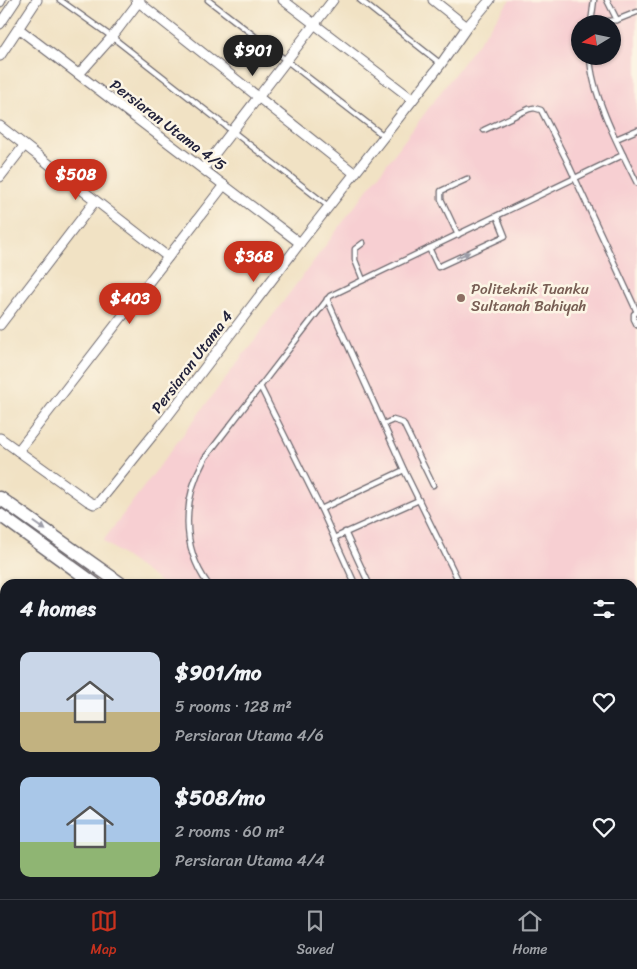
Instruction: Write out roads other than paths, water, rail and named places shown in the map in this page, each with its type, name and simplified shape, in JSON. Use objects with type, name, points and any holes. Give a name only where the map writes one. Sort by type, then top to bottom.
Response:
[{"type":"main road","points":[[0,498],[114,579]]},
{"type":"main road","points":[[0,515],[88,579]]},
{"type":"street","points":[[0,24],[16,0]]},
{"type":"street","points":[[0,56],[37,0]]},
{"type":"street","points":[[283,0],[412,100]]},
{"type":"street","points":[[203,168],[333,0]]},
{"type":"street","points":[[433,0],[467,27]]},
{"type":"street","name":"Persiaran Utama 4","points":[[0,438],[88,501],[94,504],[99,502],[161,426],[328,206],[490,0]]},
{"type":"street","points":[[79,74],[112,37],[138,1],[354,173]]},
{"type":"street","name":"Persiaran Utama 4/5","points":[[19,29],[300,243]]},
{"type":"street","points":[[0,126],[168,257]]},
{"type":"street","points":[[0,177],[24,146]]},
{"type":"street","points":[[18,451],[224,184]]},
{"type":"street","points":[[0,324],[95,201]]},
{"type":"lane","points":[[60,0],[112,37],[328,206]]},
{"type":"lane","points":[[208,0],[384,136]]},
{"type":"lane","points":[[360,0],[441,64]]},
{"type":"lane","points":[[593,15],[594,0]]},
{"type":"lane","points":[[607,0],[614,15]]},
{"type":"lane","points":[[621,18],[637,12]]},
{"type":"lane","points":[[592,65],[596,90],[616,140],[637,183]]},
{"type":"lane","points":[[484,130],[529,109],[540,110],[566,159],[637,312],[634,314],[637,325]]},
{"type":"lane","points":[[616,140],[637,130]]},
{"type":"lane","points":[[205,579],[197,566],[188,532],[187,515],[193,484],[205,458],[327,299],[428,248],[623,155]]},
{"type":"lane","points":[[458,234],[441,191],[467,179]]},
{"type":"lane","points":[[428,248],[438,267],[506,236],[496,216]]},
{"type":"lane","points":[[363,243],[355,249],[354,260],[363,280]]},
{"type":"lane","points":[[327,299],[404,470],[458,579]]},
{"type":"lane","points":[[260,386],[321,509],[353,579]]},
{"type":"lane","points":[[384,424],[393,420],[403,423],[433,485]]},
{"type":"lane","points":[[321,509],[404,470]]},
{"type":"lane","points":[[334,538],[419,500]]},
{"type":"lane","points":[[345,532],[368,579]]},
{"type":"place","name":"Politeknik Tuanku Sultanah Bahiyah","points":[[461,298]]}]
